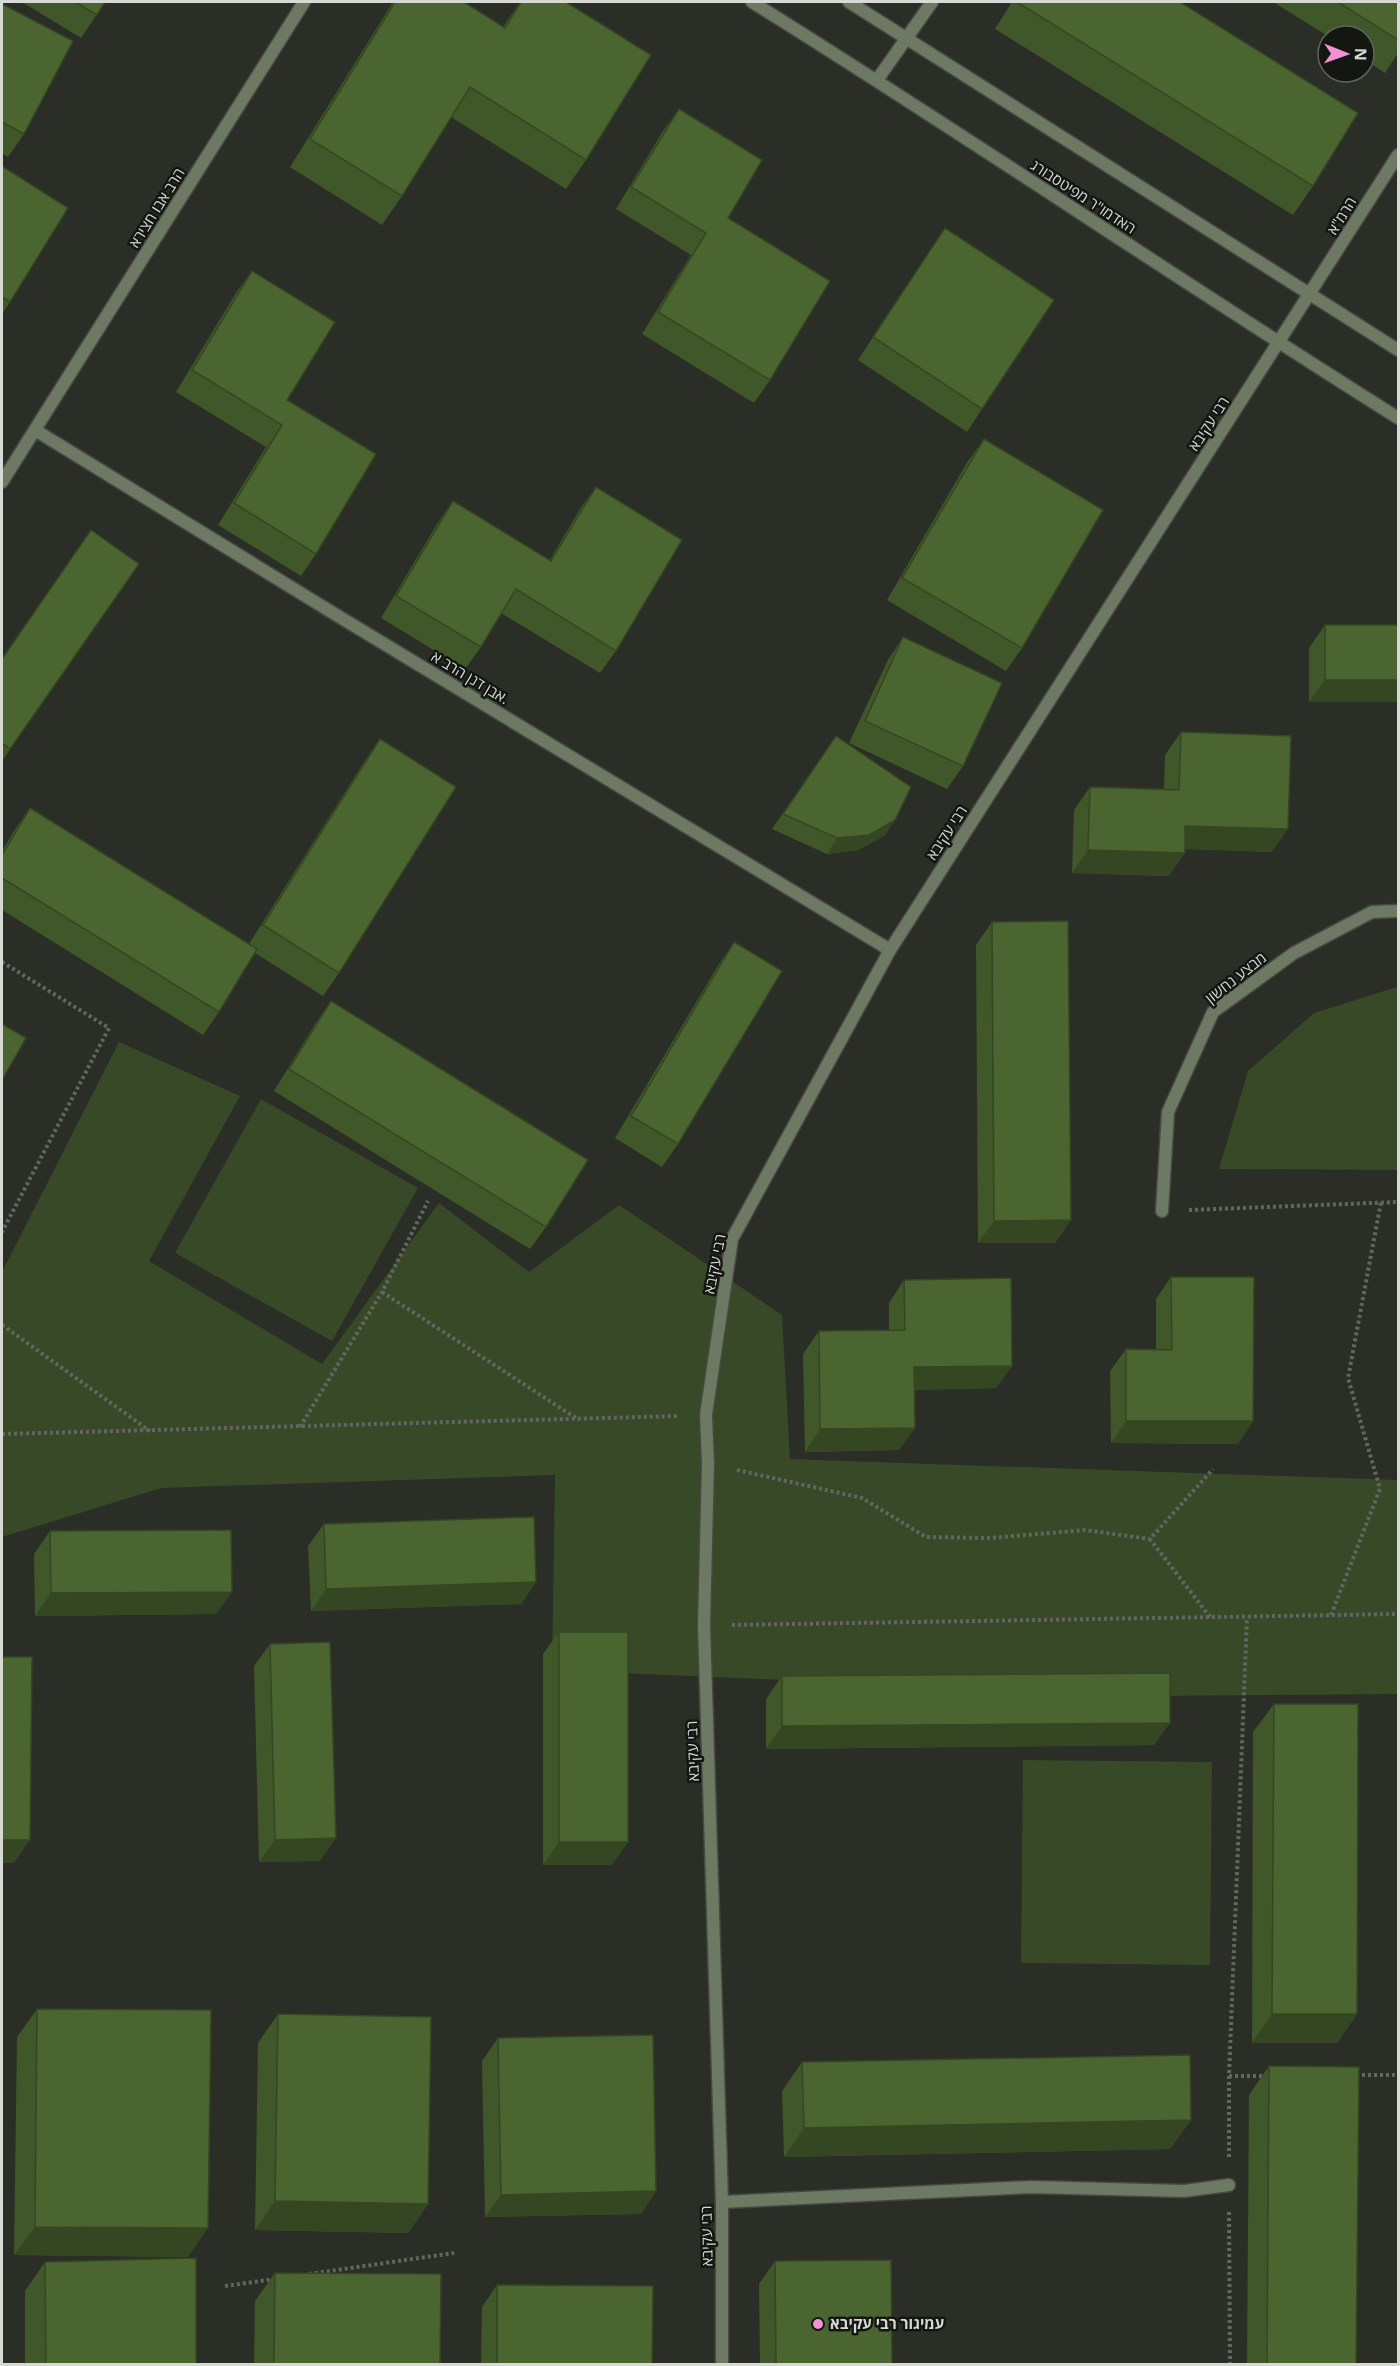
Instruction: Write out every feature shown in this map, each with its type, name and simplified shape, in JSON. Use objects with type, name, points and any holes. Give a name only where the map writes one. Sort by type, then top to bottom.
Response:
[{"type":"street","name":"הרב אבו חצירא","points":[[2,482],[304,2]]},
{"type":"street","name":"האדמו\"ר מפיטסבורג","points":[[752,2],[877,80],[1278,343],[1398,418]]},
{"type":"street","points":[[849,2],[1398,350]]},
{"type":"street","points":[[877,80],[932,2]]},
{"type":"street","name":"הרמ\"א","points":[[1311,294],[1398,154]]},
{"type":"street","name":"רבי עקיבא","points":[[722,2364],[722,2202],[704,1626],[708,1464],[706,1415],[732,1239],[890,950],[1311,294]]},
{"type":"street","name":"אבן דנן הרב א.","points":[[35,430],[890,950]]},
{"type":"street","name":"מבצע נחשון","points":[[1162,1211],[1168,1112],[1213,1011],[1294,952],[1372,912],[1398,911]]},
{"type":"street","points":[[722,2202],[1031,2187],[1184,2191],[1229,2185]]},
{"type":"path","points":[[2,962],[109,1028],[2,1232]]},
{"type":"path","points":[[300,1427],[382,1292],[428,1200]]},
{"type":"path","points":[[1331,1616],[1380,1489],[1348,1378],[1381,1202]]},
{"type":"path","points":[[1162,1211],[1398,1202]]},
{"type":"path","points":[[382,1292],[580,1420]]},
{"type":"path","points":[[2,1325],[151,1431]]},
{"type":"path","points":[[2,1434],[706,1415]]},
{"type":"path","points":[[708,1464],[861,1498],[926,1537],[989,1538],[1084,1530],[1150,1539],[1210,1618]]},
{"type":"path","points":[[1150,1539],[1213,1469]]},
{"type":"path","points":[[704,1626],[1398,1614]]},
{"type":"path","points":[[1230,2364],[1229,2076],[1248,1617]]},
{"type":"path","points":[[1353,2075],[1398,2075]]},
{"type":"path","points":[[1229,2076],[1275,2076]]},
{"type":"path","points":[[306,2274],[454,2253]]},
{"type":"path","points":[[225,2286],[283,2277]]},
{"type":"green space","points":[[1398,988],[1398,1170],[1219,1169],[1248,1071],[1314,1013]]},
{"type":"green space","points":[[119,1042],[240,1096],[149,1261],[322,1364],[439,1203],[529,1272],[619,1205],[782,1315],[790,1459],[1398,1480],[1398,1694],[1154,1696],[552,1670],[555,1475],[161,1488],[2,1537],[2,1272]]},
{"type":"green space","points":[[261,1099],[418,1188],[332,1341],[175,1253]]},
{"type":"green space","points":[[1023,1760],[1212,1762],[1210,1965],[1021,1963]]},
{"type":"building","points":[[75,2],[105,2],[97,15]]},
{"type":"building","points":[[395,2],[464,2],[505,28],[521,2],[566,2],[651,55],[586,160],[470,87],[402,196],[310,139]]},
{"type":"building","points":[[1017,2],[1180,2],[1358,113],[1313,186]]},
{"type":"building","points":[[1338,2],[1398,2],[1398,40]]},
{"type":"building","points":[[2,4],[73,41],[24,134],[2,122]]},
{"type":"building","points":[[679,109],[762,160],[728,218],[830,281],[770,380],[658,312],[706,233],[631,187]]},
{"type":"building","points":[[2,166],[68,208],[10,302],[2,297]]},
{"type":"building","points":[[945,228],[1054,300],[982,409],[873,337]]},
{"type":"building","points":[[252,271],[335,322],[287,400],[376,454],[316,554],[234,503],[282,425],[192,370]]},
{"type":"building","points":[[984,439],[1103,510],[1022,648],[902,578]]},
{"type":"building","points":[[596,487],[682,540],[616,651],[516,589],[481,647],[396,596],[453,501],[551,561]]},
{"type":"building","points":[[91,530],[139,564],[10,749],[2,743],[2,659]]},
{"type":"building","points":[[1325,625],[1398,625],[1398,680],[1325,680]]},
{"type":"building","points":[[903,637],[1002,683],[963,766],[865,721]]},
{"type":"building","points":[[1181,732],[1291,736],[1288,829],[1185,826],[1185,853],[1088,850],[1090,787],[1179,790]]},
{"type":"building","points":[[836,736],[911,787],[895,820],[869,835],[837,838],[783,814]]},
{"type":"building","points":[[380,739],[456,787],[339,973],[263,925]]},
{"type":"building","points":[[30,808],[257,949],[219,1012],[2,878],[2,855]]},
{"type":"building","points":[[1068,921],[1071,1220],[994,1221],[992,922]]},
{"type":"building","points":[[734,942],[782,971],[678,1144],[631,1116]]},
{"type":"building","points":[[331,1001],[588,1160],[546,1227],[289,1069]]},
{"type":"building","points":[[2,1024],[26,1038],[2,1080]]},
{"type":"building","points":[[1171,1277],[1254,1277],[1253,1421],[1126,1421],[1126,1349],[1172,1350]]},
{"type":"building","points":[[1011,1278],[1012,1366],[914,1367],[915,1428],[820,1429],[819,1331],[905,1330],[904,1280]]},
{"type":"building","points":[[534,1517],[536,1582],[326,1589],[324,1524]]},
{"type":"building","points":[[231,1530],[232,1592],[51,1593],[50,1531]]},
{"type":"building","points":[[559,1632],[628,1632],[628,1842],[559,1842]]},
{"type":"building","points":[[330,1642],[336,1838],[275,1840],[270,1644]]},
{"type":"building","points":[[2,1657],[32,1657],[30,1840],[2,1840]]},
{"type":"building","points":[[1170,1673],[1170,1723],[782,1726],[782,1676]]},
{"type":"building","points":[[1274,1704],[1358,1704],[1357,2014],[1272,2014]]},
{"type":"building","points":[[37,2009],[211,2010],[208,2228],[35,2227]]},
{"type":"building","points":[[278,2014],[431,2017],[428,2204],[275,2201]]},
{"type":"building","points":[[653,2035],[656,2191],[501,2195],[498,2038]]},
{"type":"building","points":[[1190,2055],[1191,2120],[804,2128],[802,2062]]},
{"type":"building","points":[[1269,2066],[1359,2067],[1356,2364],[1267,2364]]},
{"type":"building","points":[[196,2258],[196,2364],[46,2364],[45,2262]]},
{"type":"building","name":"עמיגור רבי עקיבא","points":[[891,2260],[892,2364],[776,2364],[775,2261]]},
{"type":"building","points":[[275,2273],[441,2274],[440,2364],[274,2364]]},
{"type":"building","points":[[497,2285],[653,2286],[652,2364],[497,2364]]},
{"type":"place","name":"עמיגור רבי עקיבא","points":[[818,2324]]}]
